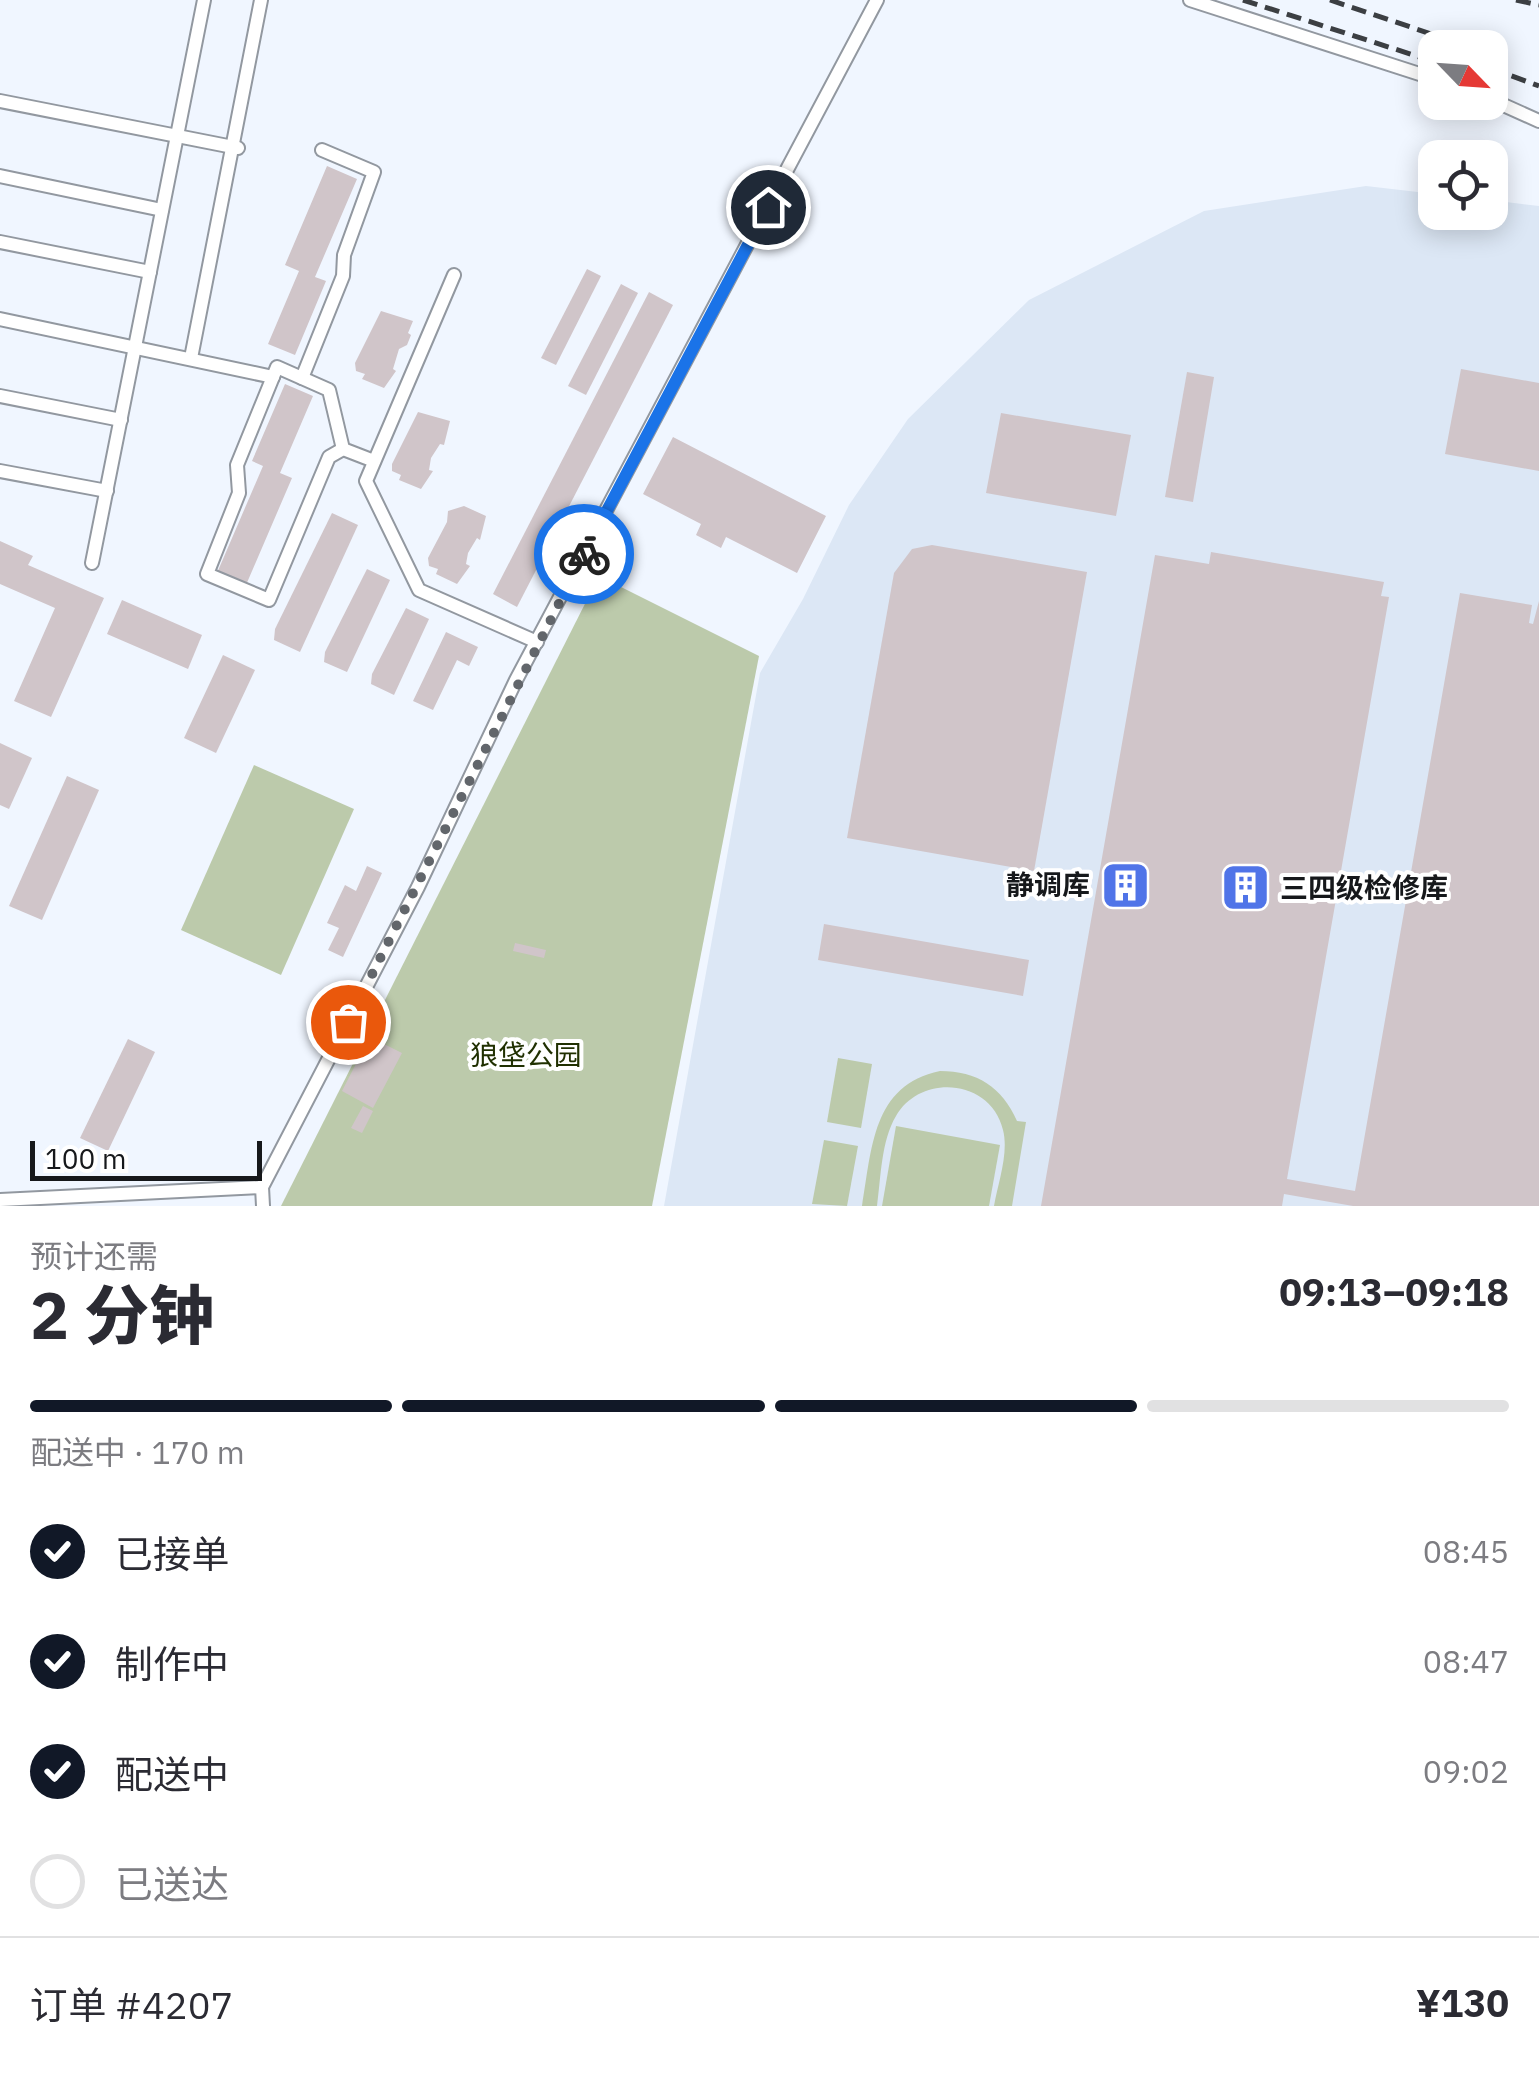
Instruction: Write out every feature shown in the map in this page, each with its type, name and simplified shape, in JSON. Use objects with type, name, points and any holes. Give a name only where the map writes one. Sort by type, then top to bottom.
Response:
[{"type":"street","points":[[92,562],[204,0]]},
{"type":"street","points":[[192,358],[262,0]]},
{"type":"street","points":[[263,1206],[262,1187],[418,887],[537,642],[877,0]]},
{"type":"street","points":[[1190,0],[1418,73]]},
{"type":"street","points":[[0,101],[236,148]]},
{"type":"street","points":[[1508,107],[1539,121]]},
{"type":"street","points":[[302,378],[343,276],[344,255],[374,172],[322,150]]},
{"type":"street","points":[[0,176],[162,210]]},
{"type":"street","points":[[0,242],[150,272]]},
{"type":"street","points":[[454,275],[366,481],[419,590],[537,642]]},
{"type":"street","points":[[0,319],[273,378]]},
{"type":"street","points":[[277,368],[328,390],[343,449],[329,457],[269,600],[207,574],[240,493],[237,465],[277,368]]},
{"type":"street","points":[[0,396],[120,420]]},
{"type":"street","points":[[343,449],[374,461]]},
{"type":"street","points":[[0,471],[107,491]]},
{"type":"street","points":[[0,1200],[262,1187]]},
{"type":"shaded area","points":[[1366,186],[1418,192],[1418,230],[1508,230],[1508,202],[1539,206],[1539,1206],[664,1206],[760,673],[803,599],[849,505],[908,419],[1029,300],[1204,211]]},
{"type":"green space","name":"狼垡公园","points":[[599,576],[759,656],[652,1206],[281,1206]]},
{"type":"green space","points":[[254,765],[354,809],[281,975],[181,930]]},
{"type":"green space","points":[[838,1058],[872,1064],[861,1128],[827,1122]]},
{"type":"green space","points":[[940,1071],[966,1074],[987,1083],[1004,1099],[1017,1121],[1026,1122],[1012,1206],[994,1206],[1005,1148],[996,1113],[985,1100],[970,1092],[938,1088],[907,1102],[896,1116],[884,1148],[877,1206],[862,1206],[873,1142],[888,1105],[918,1078]]},
{"type":"green space","points":[[896,1126],[1000,1145],[989,1206],[882,1206]]},
{"type":"green space","points":[[824,1140],[858,1146],[847,1206],[812,1204]]},
{"type":"building","points":[[327,166],[357,179],[315,277],[326,281],[295,355],[268,344],[299,271],[285,265]]},
{"type":"building","points":[[587,269],[601,276],[556,365],[541,358]]},
{"type":"building","points":[[621,284],[638,293],[586,395],[568,386]]},
{"type":"building","points":[[649,292],[673,305],[517,607],[493,594]]},
{"type":"building","points":[[381,311],[413,321],[407,345],[399,349],[393,369],[396,371],[384,388],[362,379],[365,374],[356,371],[355,363]]},
{"type":"building","points":[[1461,369],[1539,383],[1539,471],[1445,454]]},
{"type":"building","points":[[1187,372],[1214,377],[1193,502],[1165,497]]},
{"type":"building","points":[[285,384],[313,396],[280,473],[292,478],[246,585],[217,573],[263,466],[252,461]]},
{"type":"building","points":[[418,412],[450,421],[444,445],[440,444],[431,458],[429,470],[433,471],[421,489],[399,480],[401,475],[392,471]]},
{"type":"building","points":[[1001,413],[1131,435],[1116,516],[986,493]]},
{"type":"building","points":[[673,437],[826,516],[797,573],[726,537],[721,548],[696,535],[701,524],[643,494]]},
{"type":"building","points":[[464,506],[486,516],[480,540],[477,538],[468,553],[466,564],[470,566],[457,584],[436,574],[438,569],[429,566],[428,558],[447,522],[448,511]]},
{"type":"building","points":[[332,513],[358,525],[300,652],[274,640],[275,629]]},
{"type":"building","points":[[0,541],[33,556],[28,565],[104,598],[51,717],[14,701],[55,608],[0,584]]},
{"type":"building","points":[[932,545],[1087,572],[1034,871],[847,838],[894,573],[912,549]]},
{"type":"building","points":[[1211,552],[1384,582],[1381,596],[1389,597],[1287,1179],[1355,1191],[1460,593],[1532,605],[1529,623],[1533,624],[1539,601],[1539,1206],[1353,1206],[1284,1194],[1282,1206],[1041,1206],[1155,555],[1209,564]]},
{"type":"building","points":[[367,569],[390,580],[347,672],[324,662],[325,652]]},
{"type":"building","points":[[122,600],[202,635],[188,669],[107,634]]},
{"type":"building","points":[[406,608],[429,619],[394,695],[371,684],[372,674]]},
{"type":"building","points":[[446,632],[478,647],[469,666],[457,660],[433,710],[413,701]]},
{"type":"building","points":[[223,655],[255,670],[216,753],[184,738]]},
{"type":"building","points":[[0,743],[32,758],[9,809],[0,805]]},
{"type":"building","points":[[67,776],[99,790],[42,920],[9,906]]},
{"type":"building","points":[[367,866],[382,873],[343,957],[328,950],[339,928],[327,923],[345,885],[356,891]]},
{"type":"building","points":[[824,924],[1029,960],[1023,996],[818,960]]},
{"type":"building","points":[[515,943],[546,950],[544,958],[513,951]]},
{"type":"building","points":[[377,1023],[389,1029],[382,1043],[402,1053],[373,1108],[342,1091]]},
{"type":"building","points":[[128,1039],[155,1052],[108,1151],[80,1138]]},
{"type":"building","points":[[363,1106],[373,1111],[362,1133],[351,1128]]},
{"type":"railway","points":[[1243,0],[1418,57]]},
{"type":"railway","points":[[1330,0],[1419,30]]},
{"type":"railway","points":[[1516,0],[1539,5]]},
{"type":"railway","points":[[1508,75],[1539,86]]},
{"type":"way so far","points":[[348,1022],[418,887],[516,680],[584,554]]},
{"type":"place","name":"静调库","points":[[1125,885]]},
{"type":"place","name":"三四级检修库","points":[[1245,888]]},
{"type":"route","points":[[584,554],[768,207]]}]
